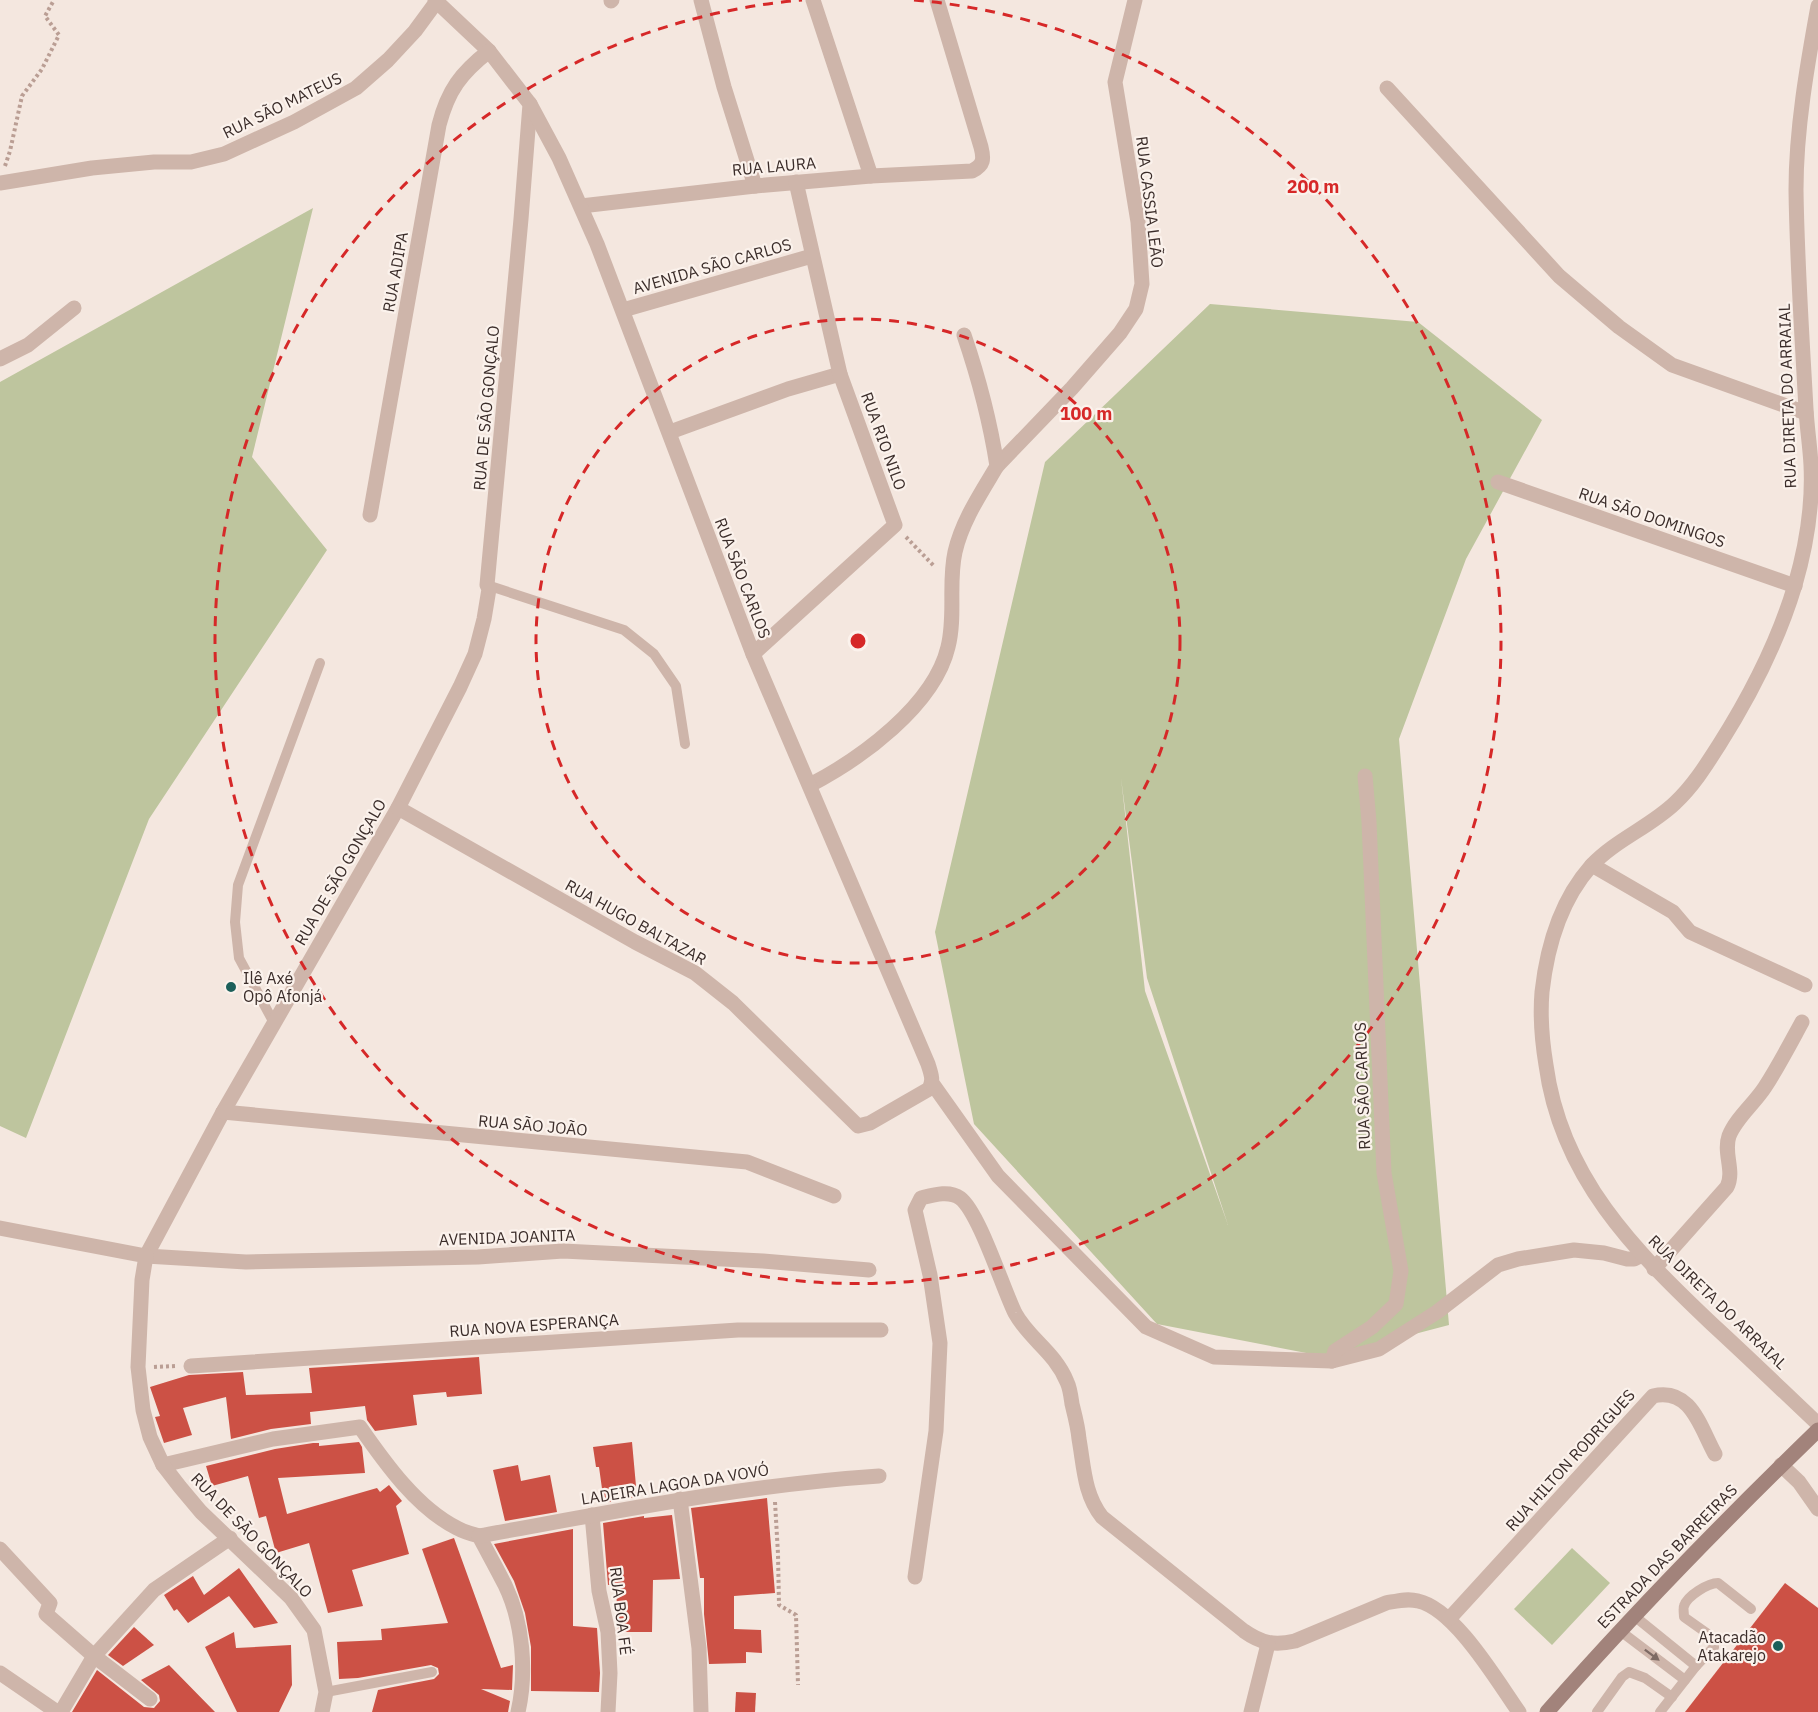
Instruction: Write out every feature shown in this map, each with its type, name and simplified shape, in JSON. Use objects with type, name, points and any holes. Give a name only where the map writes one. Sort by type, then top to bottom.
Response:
[{"type":"main road","name":"ESTRADA DAS BARREIRAS","points":[[1546,1712],[1618,1630],[1818,1430]]},
{"type":"street","name":"RUA SÃO MATEUS","points":[[2,177],[154,162],[191,162],[224,153],[294,122],[356,88],[388,60],[408,38],[436,0]]},
{"type":"street","points":[[436,0],[489,51],[530,104]]},
{"type":"street","points":[[701,0],[724,87],[755,186]]},
{"type":"street","points":[[813,0],[871,176]]},
{"type":"street","name":"RUA LAURA","points":[[581,206],[796,182],[972,171],[982,164],[981,147],[937,0]]},
{"type":"street","name":"RUA CASSIA LEÃO","points":[[810,785],[837,771],[868,750],[918,701],[937,675],[948,649],[953,623],[951,584],[955,552],[978,497],[997,466],[1072,388],[1120,333],[1136,309],[1142,284],[1138,222],[1115,82],[1135,0]]},
{"type":"street","name":"RUA DIRETA DO ARRAIAL","points":[[1818,6],[1802,110],[1796,188],[1806,413],[1811,469],[1808,529],[1795,586],[1768,655],[1736,718],[1694,785],[1671,808],[1592,865],[1576,887],[1564,908],[1553,937],[1545,966],[1542,994],[1542,1039],[1555,1112],[1572,1155],[1589,1187],[1616,1224],[1654,1269],[1818,1424]]},
{"type":"street","name":"RUA ADIPA","points":[[370,515],[439,124],[445,104],[456,83],[471,65],[489,51]]},
{"type":"street","points":[[1387,88],[1559,276],[1619,327],[1672,365],[1806,413]]},
{"type":"street","name":"RUA SÃO CARLOS","points":[[530,104],[581,206],[670,432],[753,654],[928,1064],[932,1083]]},
{"type":"street","name":"RUA DE SÃO GONÇALO","points":[[322,1712],[326,1692],[314,1630],[291,1598],[201,1512],[163,1465],[150,1437],[142,1410],[138,1367],[142,1280],[146,1256],[223,1112],[398,808],[475,654],[489,590],[530,104]]},
{"type":"street","name":"RUA RIO NILO","points":[[796,182],[840,374],[895,525]]},
{"type":"street","name":"AVENIDA SÃO CARLOS","points":[[623,310],[812,256]]},
{"type":"street","points":[[0,360],[28,345],[74,308]]},
{"type":"street","points":[[964,335],[985,402],[997,466]]},
{"type":"street","points":[[670,432],[777,393],[840,374]]},
{"type":"street","name":"RUA SÃO DOMINGOS","points":[[1498,482],[1795,586]]},
{"type":"street","points":[[753,654],[895,525]]},
{"type":"street","name":"RUA SÃO CARLOS","points":[[1332,1361],[1335,1351],[1371,1328],[1396,1304],[1401,1271],[1384,1173],[1365,776]]},
{"type":"street","name":"RUA HUGO BALTAZAR","points":[[398,808],[695,973],[733,1003],[858,1126],[870,1123],[924,1094],[932,1083]]},
{"type":"street","points":[[1592,865],[1673,912],[1690,932],[1805,985]]},
{"type":"street","points":[[1654,1269],[1727,1187],[1731,1175],[1728,1138],[1764,1088],[1802,1022]]},
{"type":"street","points":[[932,1083],[998,1176],[1146,1327],[1214,1357],[1332,1361],[1379,1349],[1437,1312],[1498,1265],[1518,1259],[1574,1250],[1604,1253],[1627,1259],[1634,1259],[1642,1255]]},
{"type":"street","name":"RUA SÃO JOÃO","points":[[223,1112],[747,1162],[834,1196]]},
{"type":"street","points":[[915,1577],[936,1431],[940,1344],[930,1275],[915,1210],[921,1198],[940,1193],[960,1197],[976,1224],[1015,1313],[1027,1330],[1053,1357],[1068,1383],[1086,1488],[1094,1507],[1102,1517],[1244,1631],[1268,1644],[1295,1641],[1386,1603],[1402,1600],[1419,1601],[1435,1608],[1462,1633],[1519,1712]]},
{"type":"street","name":"AVENIDA JOANITA","points":[[0,1228],[146,1256],[246,1262],[478,1257],[563,1251],[763,1261],[870,1270]]},
{"type":"street","name":"RUA NOVA ESPERANÇA","points":[[191,1366],[738,1330],[881,1330]]},
{"type":"street","name":"RUA HILTON RODRIGUES","points":[[1449,1619],[1653,1396],[1664,1393],[1677,1396],[1688,1403],[1715,1454]]},
{"type":"street","points":[[163,1465],[273,1439],[360,1427],[382,1459],[431,1510],[457,1528],[479,1536],[506,1587],[518,1624],[522,1668],[518,1712]]},
{"type":"street","points":[[1781,1465],[1799,1482],[1818,1509]]},
{"type":"street","name":"LADEIRA LAGOA DA VOVÓ","points":[[479,1536],[680,1499],[816,1480],[879,1476]]},
{"type":"street","points":[[1799,1482],[1818,1484]]},
{"type":"street","points":[[680,1499],[699,1648],[701,1712]]},
{"type":"street","name":"RUA BOA FÉ","points":[[592,1515],[599,1591],[608,1632],[610,1673],[608,1712]]},
{"type":"street","points":[[0,1673],[59,1712],[94,1656],[154,1590],[230,1538]]},
{"type":"street","points":[[0,1549],[50,1603],[46,1614],[94,1656],[150,1699]]},
{"type":"street","points":[[1251,1712],[1268,1644]]},
{"type":"lane","points":[[488,585],[624,630],[654,654],[676,686],[685,744]]},
{"type":"lane","points":[[274,1023],[239,958],[235,922],[238,885],[320,663]]},
{"type":"lane","points":[[1660,1712],[1713,1647],[1708,1634],[1684,1617],[1683,1607],[1688,1599],[1711,1583],[1718,1583],[1751,1609]]},
{"type":"lane","points":[[1633,1615],[1696,1666]]},
{"type":"lane","points":[[1618,1630],[1685,1680]]},
{"type":"lane","points":[[326,1692],[432,1672]]},
{"type":"lane","points":[[1597,1712],[1622,1677],[1629,1672],[1645,1678],[1672,1696]]},
{"type":"path","points":[[2,177],[22,96],[42,69],[59,35],[45,16],[54,0]]},
{"type":"path","points":[[895,525],[951,584]]},
{"type":"path","points":[[138,1367],[191,1366]]},
{"type":"path","points":[[775,1486],[779,1605],[796,1615],[798,1685]]},
{"type":"green space","points":[[313,208],[252,457],[327,550],[149,819],[26,1138],[0,1126],[0,382]]},
{"type":"green space","points":[[1210,304],[1418,322],[1542,420],[1466,559],[1399,739],[1449,1325],[1327,1357],[1157,1324],[974,1124],[935,932],[1045,462]],"holes":[[[1121,778],[1147,978],[1228,1225],[1145,991]]]},
{"type":"green space","points":[[1572,1548],[1610,1583],[1552,1645],[1514,1609]]},
{"type":"building","points":[[479,1357],[482,1394],[447,1397],[446,1392],[413,1395],[417,1425],[375,1431],[367,1420],[365,1406],[310,1412],[311,1424],[271,1429],[231,1439],[226,1397],[183,1408],[192,1435],[164,1443],[155,1417],[160,1416],[150,1387],[189,1375],[243,1372],[246,1395],[312,1393],[309,1368]]},
{"type":"building","points":[[359,1442],[362,1447],[365,1473],[278,1478],[287,1514],[377,1488],[380,1492],[389,1485],[402,1501],[396,1506],[409,1554],[352,1570],[363,1606],[328,1613],[309,1543],[276,1553],[266,1516],[259,1518],[248,1476],[212,1486],[206,1466],[275,1449],[313,1443],[319,1443],[319,1446]]},
{"type":"building","points":[[632,1442],[637,1497],[604,1503],[599,1467],[596,1467],[593,1447]]},
{"type":"building","points":[[518,1465],[521,1481],[550,1475],[557,1512],[505,1521],[493,1470]]},
{"type":"building","points":[[767,1498],[775,1593],[734,1596],[734,1629],[761,1630],[762,1653],[746,1652],[746,1663],[709,1664],[704,1614],[704,1578],[700,1578],[691,1508]]},
{"type":"building","points":[[672,1515],[680,1579],[653,1580],[652,1632],[618,1632],[616,1584],[608,1585],[603,1523],[644,1516],[644,1518]]},
{"type":"building","points":[[573,1529],[573,1626],[597,1628],[599,1692],[531,1691],[531,1647],[525,1613],[514,1581],[494,1544]]},
{"type":"building","points":[[454,1538],[501,1668],[513,1665],[512,1690],[481,1689],[510,1701],[508,1712],[372,1712],[378,1690],[434,1679],[439,1674],[438,1668],[431,1665],[358,1678],[339,1679],[337,1642],[382,1640],[381,1629],[448,1623],[422,1549]]},
{"type":"building","points":[[239,1568],[278,1623],[254,1628],[229,1596],[188,1623],[177,1609],[174,1611],[164,1595],[193,1576],[204,1595]]},
{"type":"building","name":"Atacadão Atakarejo","points":[[1785,1583],[1818,1608],[1818,1712],[1685,1712]]},
{"type":"building","points":[[134,1627],[154,1645],[123,1666],[108,1655]]},
{"type":"building","points":[[234,1632],[236,1648],[291,1645],[292,1685],[279,1712],[237,1712],[205,1647]]},
{"type":"building","points":[[169,1665],[215,1712],[72,1712],[97,1670],[144,1707],[154,1708],[160,1701],[159,1695],[141,1680]]},
{"type":"building","points":[[736,1692],[756,1693],[755,1712],[735,1712]]},
{"type":"place","name":"Ilê Axé Opô Afonjá","points":[[231,987]]},
{"type":"place","name":"Atacadão Atakarejo","points":[[1778,1646]]}]
